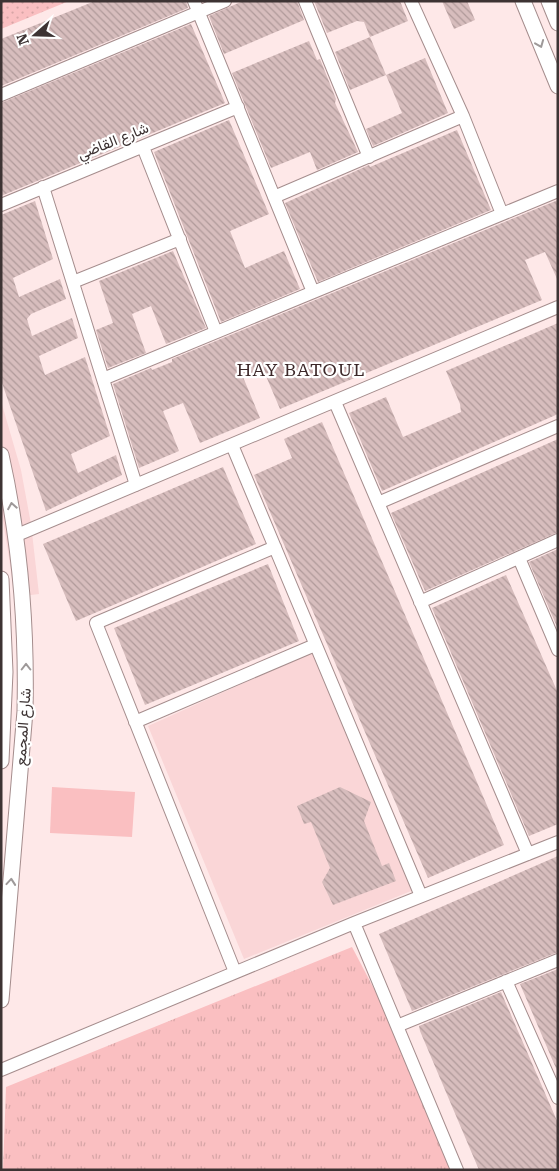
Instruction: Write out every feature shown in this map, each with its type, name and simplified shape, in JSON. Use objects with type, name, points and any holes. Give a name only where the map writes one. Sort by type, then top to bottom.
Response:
[{"type":"street","points":[[1,95],[196,7],[225,1]]},
{"type":"street","points":[[304,1],[369,157]]},
{"type":"street","points":[[412,1],[463,116],[502,214]]},
{"type":"street","points":[[523,1],[558,86]]},
{"type":"street","points":[[549,1],[558,23]]},
{"type":"street","points":[[196,7],[314,292]]},
{"type":"street","name":"شارع القاضي","points":[[1,205],[238,107]]},
{"type":"street","points":[[274,197],[463,116]]},
{"type":"street","points":[[143,147],[216,332]]},
{"type":"street","points":[[43,187],[136,485]]},
{"type":"street","points":[[103,379],[558,191]]},
{"type":"street","points":[[73,282],[180,239]]},
{"type":"street","points":[[17,534],[558,307]]},
{"type":"street","points":[[335,402],[528,854]]},
{"type":"street","points":[[378,503],[558,426]]},
{"type":"street","points":[[232,445],[421,896]]},
{"type":"street","name":"شارع المجمع","points":[[1,455],[17,534],[26,640],[25,711],[1,1000]]},
{"type":"street","points":[[420,602],[558,540]]},
{"type":"street","points":[[235,972],[96,623],[275,547]]},
{"type":"street","points":[[519,558],[558,650]]},
{"type":"street","name":"شارع المجمع","points":[[1,579],[5,636],[1,762]]},
{"type":"street","points":[[135,722],[315,645]]},
{"type":"street","points":[[1,1070],[354,923],[558,842]]},
{"type":"street","points":[[354,923],[457,1170]]},
{"type":"street","points":[[397,1026],[558,960]]},
{"type":"street","points":[[506,981],[553,1072],[558,1098]]},
{"type":"shaded area","points":[[1,401],[21,470],[31,524],[39,594],[15,597],[1,507]]},
{"type":"shaded area","points":[[315,651],[416,889],[244,959],[148,726]]},
{"type":"green space","points":[[1,1],[69,1],[1,29]]},
{"type":"green space","points":[[52,787],[135,792],[132,837],[50,833]]},
{"type":"green space","points":[[352,947],[382,1004],[453,1170],[3,1170],[6,1087]]},
{"type":"building","points":[[95,1],[186,1],[188,8],[1,86],[1,39]]},
{"type":"building","points":[[243,1],[297,1],[304,20],[224,54],[209,16]]},
{"type":"building","points":[[314,1],[400,1],[408,21],[370,37],[364,22],[357,21],[327,33]]},
{"type":"building","points":[[442,1],[467,1],[475,20],[454,29]]},
{"type":"building","points":[[191,24],[225,103],[1,196],[1,103]]},
{"type":"building","points":[[370,37],[386,75],[350,90],[335,52]]},
{"type":"building","points":[[309,41],[317,60],[320,59],[336,99],[335,103],[358,152],[317,170],[310,152],[271,168],[232,73]]},
{"type":"building","points":[[425,58],[448,113],[373,146],[366,129],[402,113],[386,75]]},
{"type":"building","points":[[229,120],[269,214],[230,231],[245,268],[284,251],[300,289],[221,322],[154,152]]},
{"type":"building","points":[[457,130],[491,210],[318,282],[285,203],[369,165],[370,167]]},
{"type":"building","points":[[558,200],[558,281],[545,252],[525,260],[542,300],[280,409],[263,369],[243,377],[260,418],[200,443],[183,403],[163,411],[179,451],[139,468],[113,384],[151,368],[152,370],[172,362],[172,359]]},
{"type":"building","points":[[35,201],[53,259],[13,278],[19,297],[60,279],[66,299],[31,314],[27,319],[32,336],[72,318],[78,338],[39,356],[41,363],[45,375],[85,357],[110,436],[71,454],[78,473],[116,455],[122,475],[46,511],[1,380],[1,215]]},
{"type":"building","points":[[173,251],[206,328],[166,344],[151,306],[132,314],[146,353],[108,368],[96,330],[113,323],[99,281]]},
{"type":"building","points":[[558,323],[558,414],[382,491],[349,413],[386,397],[403,437],[461,412],[460,404],[446,371]]},
{"type":"building","points":[[322,422],[504,845],[428,878],[254,475],[292,458],[284,439]]},
{"type":"building","points":[[558,439],[558,532],[425,591],[391,513]]},
{"type":"building","points":[[223,467],[256,544],[76,621],[43,544]]},
{"type":"building","points":[[558,549],[558,629],[529,562]]},
{"type":"building","points":[[268,564],[299,641],[145,705],[114,628]]},
{"type":"building","points":[[506,575],[558,693],[558,824],[529,836],[432,608]]},
{"type":"building","points":[[340,787],[371,802],[364,821],[382,866],[389,863],[396,881],[333,905],[322,882],[330,868],[311,822],[304,824],[297,806]]},
{"type":"building","points":[[558,856],[558,952],[412,1011],[379,934]]},
{"type":"building","points":[[558,969],[558,1073],[520,984]]},
{"type":"building","points":[[501,992],[558,1123],[558,1170],[479,1170],[420,1031],[419,1026]]},
{"type":"district","name":"HAY BATOUL","points":[[301,370]]}]
